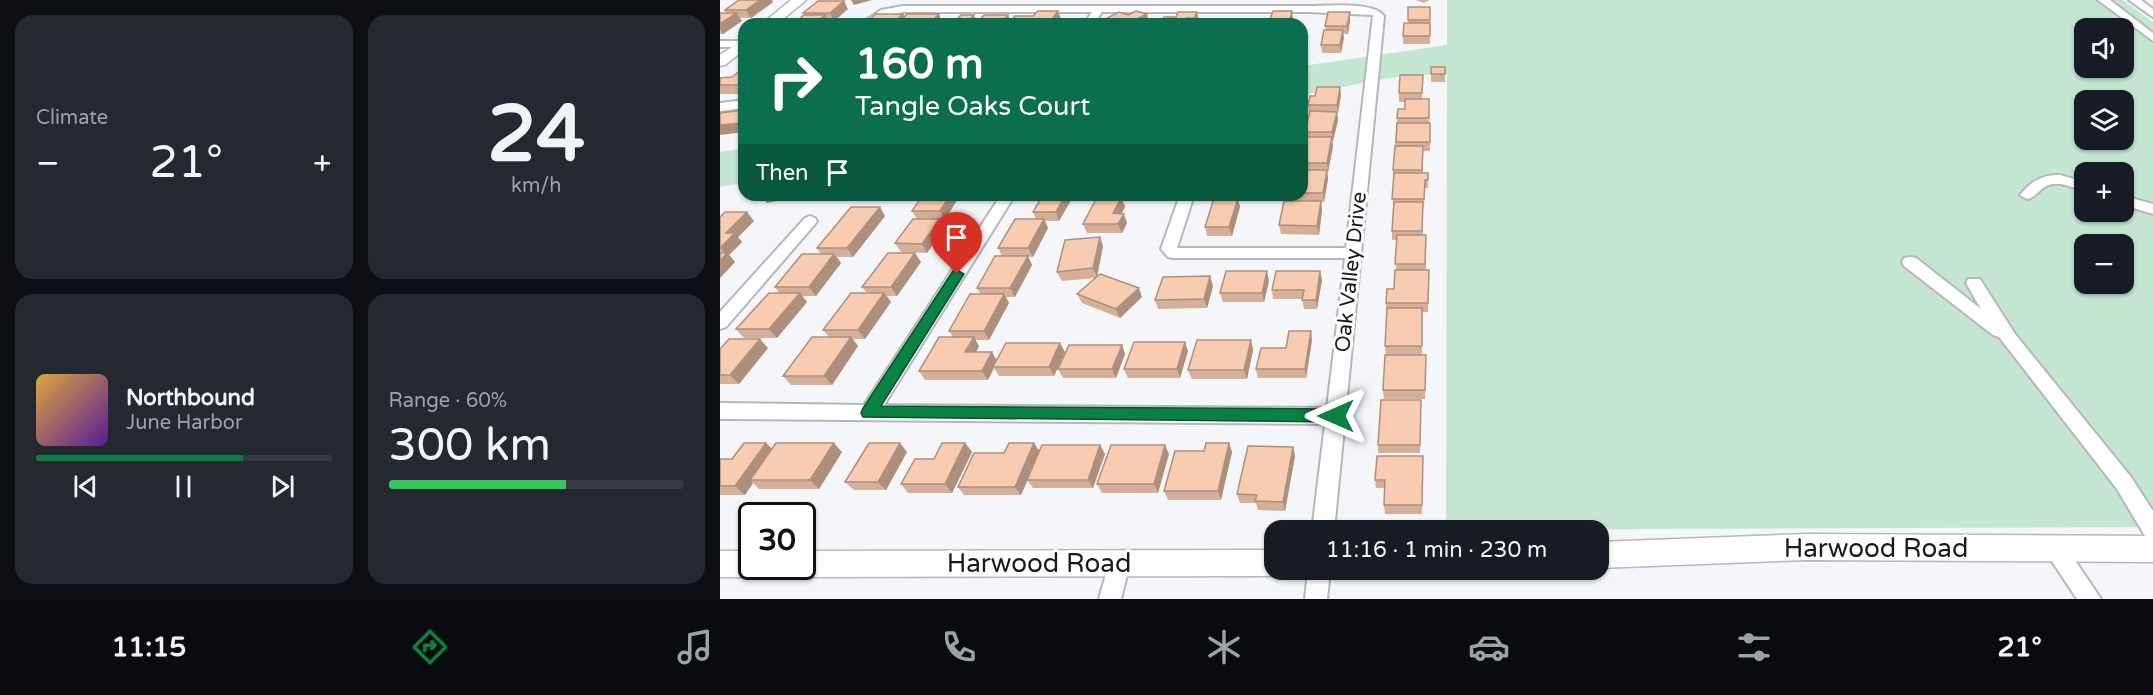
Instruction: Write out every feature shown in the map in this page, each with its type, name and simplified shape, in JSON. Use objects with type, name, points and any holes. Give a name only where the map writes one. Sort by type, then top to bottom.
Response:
[{"type":"main road","points":[[776,18],[800,0]]},
{"type":"main road","points":[[720,62],[738,48]]},
{"type":"main road","name":"Harwood Road","points":[[1609,554],[1676,549],[2153,549]]},
{"type":"main road","name":"Harwood Road","points":[[816,564],[1264,563]]},
{"type":"main road","points":[[720,564],[738,564]]},
{"type":"street","points":[[2103,0],[2153,38]]},
{"type":"street","points":[[2133,0],[2153,14]]},
{"type":"street","points":[[874,18],[903,9],[1240,9],[1237,18]]},
{"type":"street","points":[[1093,18],[1099,9]]},
{"type":"street","name":"Oak Valley Drive","points":[[1240,9],[1368,9],[1379,15],[1324,520]]},
{"type":"street","points":[[720,44],[738,44]]},
{"type":"street","points":[[720,107],[738,105]]},
{"type":"street","points":[[2027,195],[2041,181],[2057,179],[2074,184]]},
{"type":"street","points":[[869,413],[1004,201]]},
{"type":"street","points":[[1185,201],[1170,242],[1169,249],[1173,253],[1353,253]]},
{"type":"street","points":[[2134,203],[2153,209]]},
{"type":"street","points":[[720,323],[810,221]]},
{"type":"street","points":[[1910,262],[2009,339]]},
{"type":"street","points":[[1974,283],[2009,339],[2124,483],[2153,529]]},
{"type":"street","points":[[720,411],[1336,416]]},
{"type":"street","points":[[2054,548],[2090,599]]},
{"type":"street","points":[[1110,599],[1119,563]]},
{"type":"street","points":[[1316,599],[1318,580]]},
{"type":"green space","points":[[1447,0],[2123,0],[2153,22],[2153,527],[1609,529],[1609,520],[1446,520],[1447,75],[1392,78],[1308,94],[1308,65],[1447,45]]},
{"type":"green space","points":[[738,149],[738,184],[720,187],[720,152]]},
{"type":"building","points":[[739,0],[760,0],[746,10],[725,10]]},
{"type":"building","points":[[818,1],[844,1],[830,13],[803,13]]},
{"type":"building","points":[[1408,7],[1430,7],[1430,20],[1408,20]]},
{"type":"building","points":[[1038,11],[1058,11],[1053,18],[1013,18],[1015,16],[1033,16]]},
{"type":"building","points":[[1136,11],[1147,14],[1139,18],[1107,18],[1119,12],[1128,15]]},
{"type":"building","points":[[1273,11],[1292,11],[1290,18],[1270,18]]},
{"type":"building","points":[[1178,12],[1197,12],[1194,18],[1163,18],[1176,17]]},
{"type":"building","points":[[1328,12],[1350,12],[1347,26],[1325,26]]},
{"type":"building","points":[[720,13],[736,13],[720,24]]},
{"type":"building","points":[[876,14],[903,14],[899,18],[872,18]]},
{"type":"building","points":[[907,14],[939,14],[935,18],[903,18]]},
{"type":"building","points":[[804,15],[825,15],[822,18],[800,18]]},
{"type":"building","points":[[961,15],[974,15],[971,18],[958,18]]},
{"type":"building","points":[[984,15],[1008,15],[1006,18],[981,18]]},
{"type":"building","points":[[1404,23],[1430,23],[1430,36],[1403,36]]},
{"type":"building","points":[[1324,30],[1343,30],[1340,45],[1321,45]]},
{"type":"building","points":[[1431,67],[1445,67],[1445,74],[1431,74]]},
{"type":"building","points":[[738,72],[738,85],[720,85],[720,78],[732,77]]},
{"type":"building","points":[[1400,75],[1423,75],[1422,93],[1399,93]]},
{"type":"building","points":[[1317,87],[1340,87],[1337,105],[1308,105],[1310,96],[1315,96]]},
{"type":"building","points":[[1405,99],[1429,99],[1429,118],[1397,118],[1398,109],[1405,109]]},
{"type":"building","points":[[738,111],[738,123],[720,125],[720,113]]},
{"type":"building","points":[[1310,111],[1337,112],[1332,132],[1308,132]]},
{"type":"building","points":[[1397,123],[1430,123],[1430,142],[1396,142]]},
{"type":"building","points":[[1308,137],[1332,137],[1327,163],[1308,163]]},
{"type":"building","points":[[1395,146],[1423,146],[1422,170],[1393,170]]},
{"type":"building","points":[[1308,170],[1327,170],[1323,193],[1308,193]]},
{"type":"building","points":[[1394,173],[1428,173],[1428,180],[1425,180],[1424,199],[1392,199]]},
{"type":"building","points":[[919,201],[946,201],[940,211],[912,211]]},
{"type":"building","points":[[1039,201],[1062,201],[1056,212],[1033,212]]},
{"type":"building","points":[[1095,201],[1119,201],[1113,213],[1124,214],[1118,224],[1083,224]]},
{"type":"building","points":[[1213,201],[1237,201],[1229,227],[1205,227]]},
{"type":"building","points":[[1284,201],[1321,201],[1317,226],[1279,225]]},
{"type":"building","points":[[1394,202],[1423,202],[1422,231],[1392,231]]},
{"type":"building","points":[[851,207],[880,207],[847,248],[817,248]]},
{"type":"building","points":[[725,212],[747,212],[726,233],[735,233],[720,248],[720,217]]},
{"type":"building","points":[[913,219],[940,219],[922,244],[895,243]]},
{"type":"building","points":[[1015,219],[1044,219],[1028,248],[998,248]]},
{"type":"building","points":[[1397,235],[1426,235],[1425,264],[1395,264]]},
{"type":"building","points":[[1100,237],[1093,268],[1057,272],[1065,240]]},
{"type":"building","points":[[720,253],[727,253],[720,261]]},
{"type":"building","points":[[888,253],[915,253],[891,287],[862,287]]},
{"type":"building","points":[[802,254],[834,254],[809,287],[775,287]]},
{"type":"building","points":[[995,256],[1028,256],[1010,288],[977,288]]},
{"type":"building","points":[[1395,270],[1429,270],[1428,303],[1386,303],[1387,289],[1394,289]]},
{"type":"building","points":[[1226,271],[1267,271],[1262,293],[1220,293]]},
{"type":"building","points":[[1276,271],[1320,271],[1316,300],[1302,300],[1304,290],[1272,290]]},
{"type":"building","points":[[1100,274],[1139,288],[1116,309],[1077,294]]},
{"type":"building","points":[[1210,276],[1204,299],[1155,300],[1163,277]]},
{"type":"building","points":[[769,293],[800,293],[769,329],[736,329]]},
{"type":"building","points":[[851,293],[884,293],[858,330],[823,330]]},
{"type":"building","points":[[970,294],[1004,294],[984,331],[949,331]]},
{"type":"building","points":[[1387,308],[1422,308],[1422,346],[1385,346]]},
{"type":"building","points":[[1289,331],[1311,331],[1305,369],[1256,369],[1261,348],[1286,348]]},
{"type":"building","points":[[812,337],[851,337],[824,376],[783,376]]},
{"type":"building","points":[[939,337],[974,337],[965,352],[992,352],[982,371],[919,371]]},
{"type":"building","points":[[729,339],[760,339],[730,375],[720,375],[720,349]]},
{"type":"building","points":[[1197,340],[1251,340],[1244,370],[1188,370]]},
{"type":"building","points":[[1134,342],[1185,342],[1177,369],[1124,369]]},
{"type":"building","points":[[1006,343],[1060,343],[1049,367],[993,367]]},
{"type":"building","points":[[1069,345],[1122,345],[1112,369],[1058,369]]},
{"type":"building","points":[[1385,355],[1426,355],[1425,390],[1383,390]]},
{"type":"building","points":[[1381,400],[1421,400],[1420,445],[1378,445]]},
{"type":"building","points":[[744,443],[766,443],[735,486],[720,486],[720,459],[732,459]]},
{"type":"building","points":[[776,443],[834,443],[810,480],[750,480]]},
{"type":"building","points":[[869,443],[900,443],[878,482],[845,482]]},
{"type":"building","points":[[942,443],[965,443],[945,484],[901,484],[915,459],[934,459]]},
{"type":"building","points":[[1009,443],[1034,443],[1015,487],[958,487],[974,453],[1004,453]]},
{"type":"building","points":[[1206,443],[1229,443],[1218,491],[1164,491],[1175,451],[1204,451]]},
{"type":"building","points":[[1042,445],[1100,445],[1088,480],[1027,480]]},
{"type":"building","points":[[1111,445],[1165,445],[1154,484],[1097,484]]},
{"type":"building","points":[[1248,446],[1293,447],[1283,502],[1255,501],[1257,495],[1237,494]]},
{"type":"building","points":[[1377,456],[1423,456],[1422,505],[1384,505],[1385,480],[1375,480]]},
{"type":"route","points":[[957,274],[869,413],[1336,416]]}]
